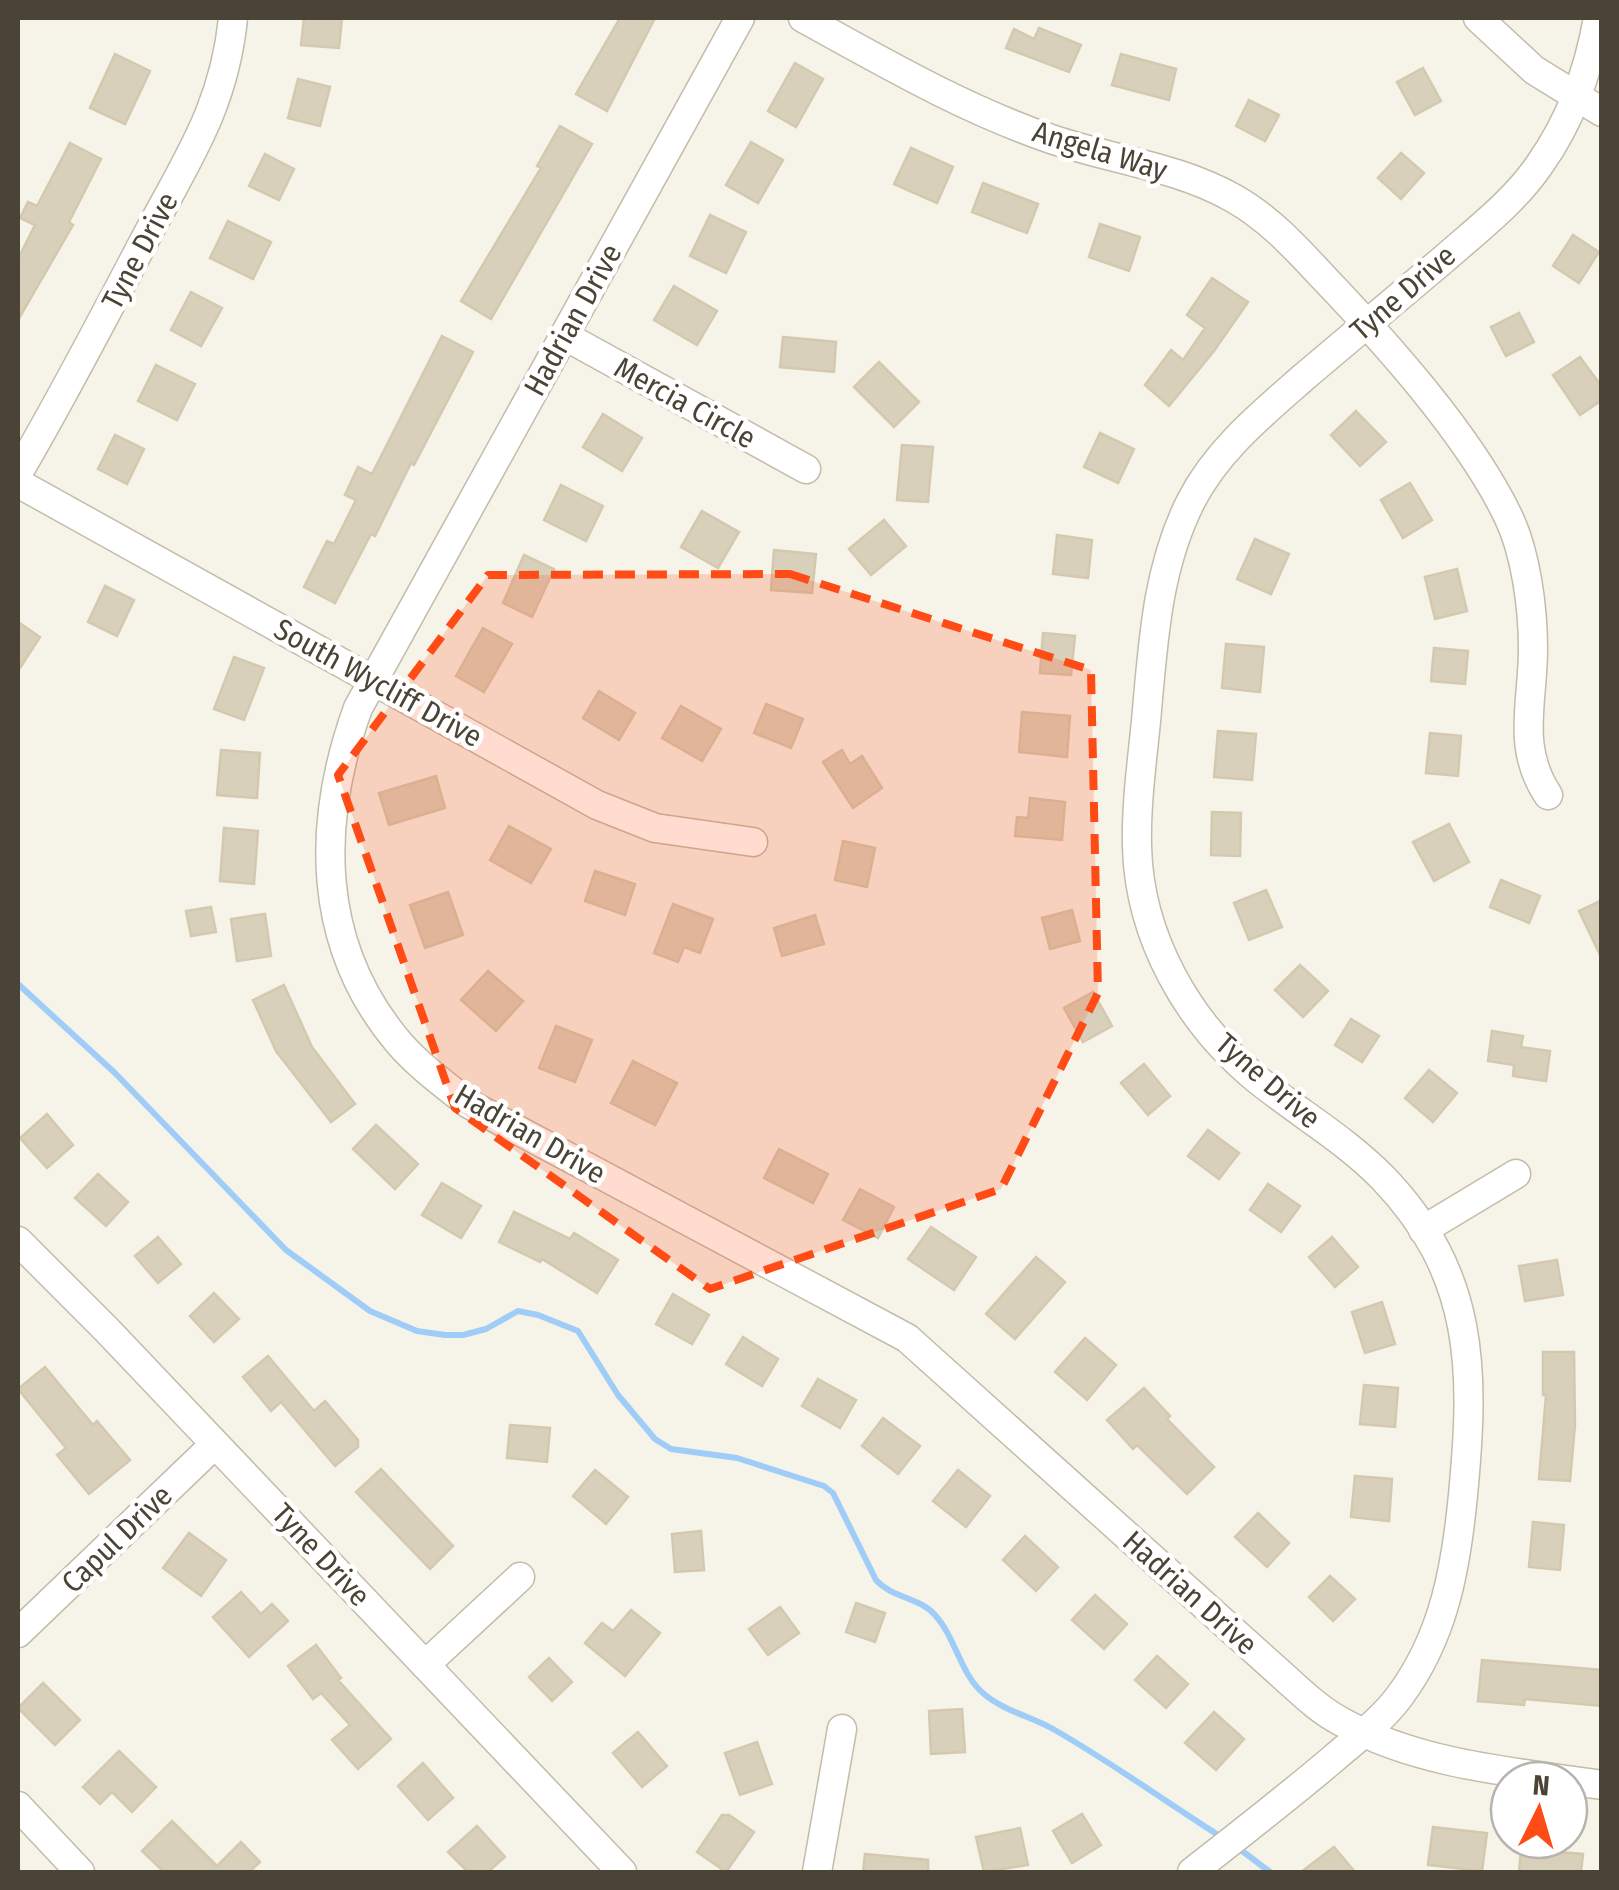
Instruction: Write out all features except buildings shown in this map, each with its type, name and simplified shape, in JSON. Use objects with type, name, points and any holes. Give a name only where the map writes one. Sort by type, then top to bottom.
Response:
[{"type":"street","name":"Tyne Drive","points":[[18,473],[208,123],[227,62],[233,18]]},
{"type":"street","name":"Hadrian Drive","points":[[740,18],[372,680],[348,735],[332,800],[330,846],[333,900],[348,959],[369,1000],[409,1053],[469,1104],[907,1338],[1317,1706],[1364,1733],[1439,1759],[1602,1784]]},
{"type":"street","name":"Angela Way","points":[[803,18],[914,80],[1001,121],[1185,177],[1236,199],[1272,224],[1368,324],[1464,444],[1510,519],[1519,543],[1533,648],[1530,756],[1534,774],[1548,795]]},
{"type":"street","points":[[1478,18],[1534,70],[1602,112]]},
{"type":"street","name":"Tyne Drive","points":[[1192,1872],[1364,1733],[1398,1697],[1432,1642],[1453,1580],[1471,1402],[1465,1334],[1451,1286],[1440,1258],[1403,1200],[1354,1151],[1256,1078],[1194,1012],[1155,939],[1138,867],[1140,778],[1158,601],[1174,540],[1192,498],[1238,436],[1519,190],[1549,150],[1576,98],[1590,60],[1598,18]]},
{"type":"street","name":"Mercia Circle","points":[[565,336],[806,470]]},
{"type":"street","name":"South Wycliff Drive","points":[[18,483],[598,805],[680,834],[753,842]]},
{"type":"street","points":[[1422,1230],[1516,1174]]},
{"type":"street","name":"Tyne Drive","points":[[18,1241],[622,1872]]},
{"type":"street","name":"Capul Drive","points":[[18,1633],[215,1444]]},
{"type":"street","points":[[425,1665],[520,1577]]},
{"type":"street","points":[[817,1872],[842,1728]]},
{"type":"street","points":[[18,1806],[80,1872]]},
{"type":"highlighted area","points":[[790,574],[1091,670],[1098,993],[1001,1189],[710,1289],[455,1108],[338,775],[488,575]]},
{"type":"waterway","points":[[18,984],[115,1073],[286,1250],[370,1311],[417,1331],[445,1335],[486,1329],[518,1311],[578,1331],[618,1395],[655,1439],[671,1449],[737,1458],[824,1486],[833,1493],[876,1580],[935,1615],[969,1676],[984,1694],[1075,1742],[1223,1838]]},
{"type":"waterway","points":[[1237,1847],[1270,1872]]}]
